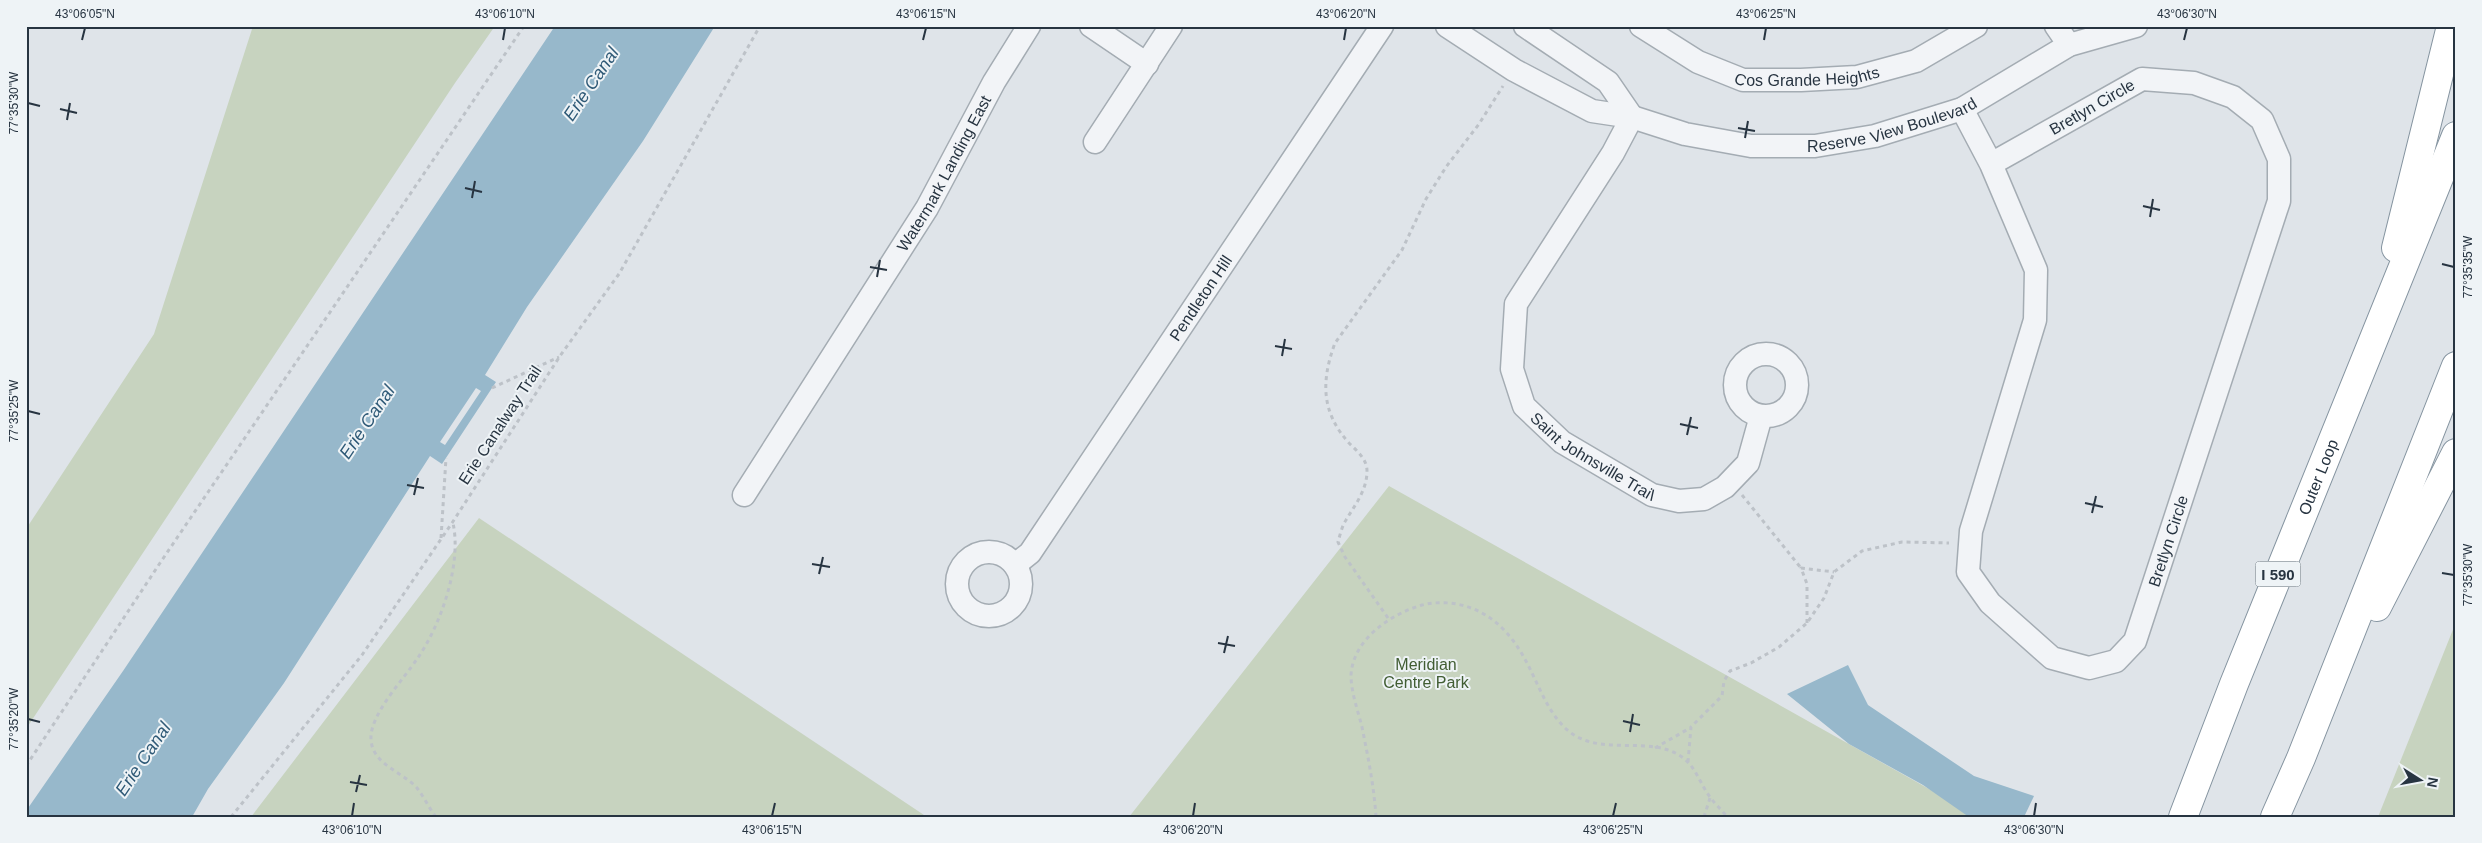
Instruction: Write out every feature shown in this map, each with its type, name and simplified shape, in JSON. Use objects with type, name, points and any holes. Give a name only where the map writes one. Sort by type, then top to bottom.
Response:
[{"type":"highway","points":[[2376,332],[2452,26]]},
{"type":"highway","name":"Outer Loop","points":[[2183,817],[2456,136]]},
{"type":"highway","points":[[2275,817],[2456,366]]},
{"type":"highway","points":[[2300,758],[2456,453]]},
{"type":"street","name":"Watermark Landing East","points":[[744,495],[926,208],[994,82],[1029,26]]},
{"type":"street","points":[[1091,26],[1147,64]]},
{"type":"street","points":[[1095,142],[1171,26]]},
{"type":"street","name":"Pendleton Hill","points":[[1015,565],[1030,553],[1382,26]]},
{"type":"street","name":"Reserve View Boulevard","points":[[1447,26],[1514,70],[1592,111],[1632,117],[1685,134],[1751,146],[1815,146],[1875,136],[1962,109],[2069,45],[2136,26]]},
{"type":"street","points":[[1525,26],[1608,82],[1632,117]]},
{"type":"street","name":"Cos Grande Heights","points":[[1641,26],[1698,62],[1743,80],[1801,80],[1857,77],[1916,61],[1976,26]]},
{"type":"street","points":[[2056,26],[2069,45]]},
{"type":"street","name":"Bretlyn Circle","points":[[1962,109],[1991,164],[2036,270],[2035,320],[1970,531],[1968,572],[1990,603],[2052,658],[2089,668],[2116,661],[2135,641],[2279,201],[2279,159],[2262,120],[2232,97],[2194,83],[2142,79],[1991,164]]},
{"type":"street","name":"Saint Johnsville Trail","points":[[1632,117],[1613,153],[1516,304],[1512,369],[1524,406],[1562,442],[1652,495],[1679,501],[1704,499],[1725,487],[1731,481],[1748,463],[1761,416]]},
{"type":"path","points":[[26,766],[166,554],[524,26]]},
{"type":"path","name":"Erie Canalway Trail","points":[[231,817],[362,655],[441,540],[560,356],[619,274],[760,26]]},
{"type":"path","points":[[1388,618],[1345,557],[1338,542],[1344,522],[1358,502],[1366,481],[1367,470],[1365,460],[1343,436],[1330,415],[1325,394],[1330,357],[1335,343],[1402,250],[1426,199],[1446,167],[1479,124],[1505,83]]},
{"type":"path","points":[[492,388],[560,356]]},
{"type":"path","points":[[441,540],[446,458]]},
{"type":"path","points":[[1731,481],[1801,568],[1807,584],[1807,623]]},
{"type":"path","points":[[436,817],[416,788],[379,759],[371,741],[374,724],[381,710],[419,657],[433,632],[455,568],[456,540],[452,523]]},
{"type":"path","points":[[1655,748],[1691,727],[1722,696],[1724,681],[1730,671],[1751,663],[1779,647],[1807,623],[1824,598],[1834,572],[1862,551],[1902,542],[1949,543]]},
{"type":"path","points":[[1801,568],[1834,572]]},
{"type":"path","points":[[1376,817],[1369,762],[1352,686],[1351,674],[1354,660],[1362,646],[1388,618],[1411,608],[1439,602],[1460,604],[1479,611],[1501,627],[1527,660],[1550,709],[1564,727],[1582,740],[1596,744],[1655,748],[1669,751],[1688,762],[1710,798],[1727,817]]},
{"type":"path","points":[[1688,762],[1691,727]]},
{"type":"path","points":[[1704,817],[1710,798]]},
{"type":"green space","points":[[253,26],[495,26],[455,83],[26,729],[26,529],[154,334]]},
{"type":"green space","name":"Meridian Centre Park","points":[[1389,486],[1979,817],[1129,817]]},
{"type":"green space","points":[[479,518],[927,817],[251,817]]},
{"type":"green space","points":[[2456,622],[2456,817],[2378,817]]},
{"type":"water","name":"Erie Canal","points":[[555,26],[715,26],[643,141],[527,307],[485,375],[496,382],[442,464],[430,456],[284,683],[208,789],[192,817],[26,817],[26,811],[123,671]],"holes":[[[476,388],[481,391],[445,445],[440,442]]]},
{"type":"water","points":[[1848,665],[1868,705],[1974,776],[2034,796],[2024,817],[1969,817],[1923,785],[1849,744],[1787,694]]}]
